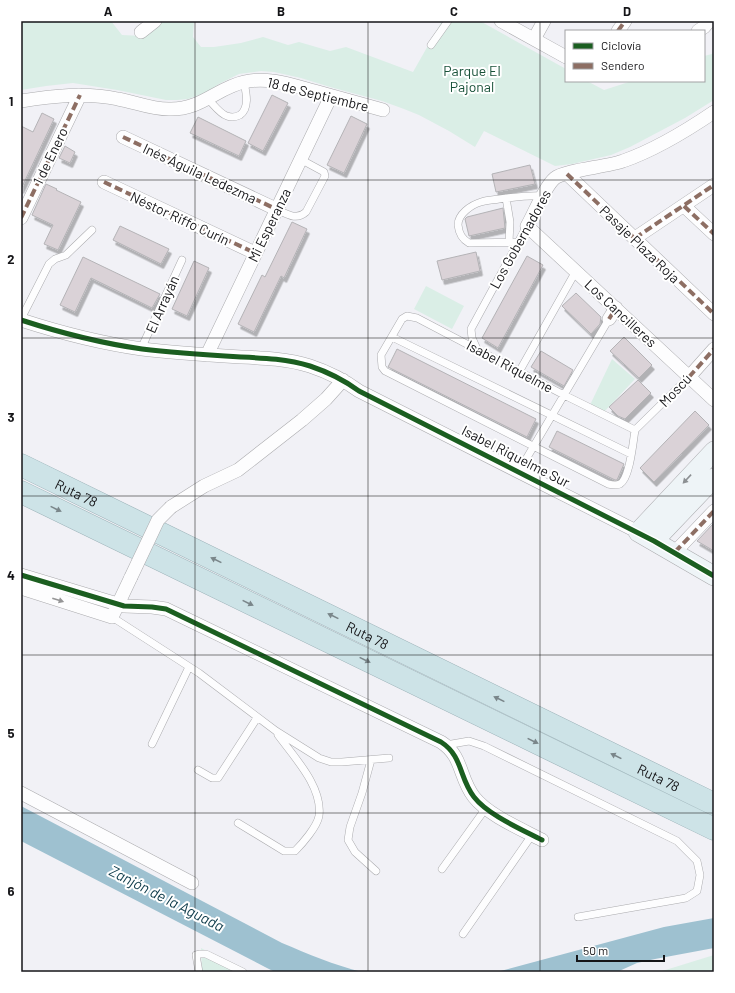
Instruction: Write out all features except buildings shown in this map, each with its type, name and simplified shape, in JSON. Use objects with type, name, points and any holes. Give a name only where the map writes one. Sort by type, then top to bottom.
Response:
[{"type":"highway","name":"Ruta 78","points":[[21,465],[714,804]]},
{"type":"highway","name":"Ruta 78","points":[[21,492],[714,829]]},
{"type":"street","points":[[141,32],[155,21]]},
{"type":"street","points":[[501,21],[565,56]]},
{"type":"street","points":[[534,39],[544,21]]},
{"type":"street","points":[[619,30],[625,21]]},
{"type":"street","points":[[700,30],[709,21]]},
{"type":"street","name":"18 de Septiembre","points":[[21,101],[47,97],[80,95],[101,96],[156,108],[187,108],[208,99],[230,86],[260,80],[278,81],[383,110]]},
{"type":"street","name":"1 de Enero","points":[[21,218],[80,95]]},
{"type":"street","name":"Mi Esperanza","points":[[207,354],[331,96]]},
{"type":"street","name":"Los Gobernadores","points":[[527,226],[554,179],[558,176],[612,165],[635,157],[691,127],[714,112]]},
{"type":"street","name":"Inés Águila Ledezma","points":[[123,137],[276,209]]},
{"type":"street","name":"Pasaje Plaza Roja","points":[[567,174],[714,314]]},
{"type":"street","name":"Néstor Riffo Curín","points":[[104,182],[255,253]]},
{"type":"street","points":[[635,238],[714,185]]},
{"type":"street","points":[[684,206],[714,234]]},
{"type":"street","name":"Los Cancilleres","points":[[527,226],[576,271],[612,314],[689,377],[714,400]]},
{"type":"street","name":"Isabel Riquelme Sur","points":[[21,320],[66,334],[142,349],[265,358],[304,365],[343,380],[359,391],[519,471],[675,552],[714,576]]},
{"type":"street","name":"Moscú","points":[[689,377],[714,349]]},
{"type":"street","points":[[21,588],[112,617],[158,520],[171,507],[204,486],[238,470],[302,420],[326,399],[343,380]]},
{"type":"street","points":[[646,537],[714,451]]},
{"type":"street","points":[[646,537],[714,478]]},
{"type":"street","points":[[675,552],[714,511]]},
{"type":"street","points":[[21,575],[130,607],[158,607],[173,612],[446,745],[457,758],[463,779],[468,789],[476,799],[486,808],[537,838]]},
{"type":"street","points":[[21,793],[192,883]]},
{"type":"lane","points":[[431,45],[448,21]]},
{"type":"lane","points":[[208,99],[228,117],[236,117],[242,113],[247,101],[244,82]]},
{"type":"lane","points":[[276,209],[292,216],[298,217],[302,215],[306,212],[325,176],[324,172],[300,159]]},
{"type":"lane","points":[[518,242],[469,243],[463,240],[459,232],[458,224],[461,216],[469,207],[480,202],[533,195],[544,196]]},
{"type":"lane","points":[[506,198],[510,222],[509,242]]},
{"type":"lane","name":"Los Gobernadores","points":[[477,349],[472,338],[471,330],[527,226]]},
{"type":"lane","points":[[21,320],[49,264],[55,259],[66,255],[92,230]]},
{"type":"lane","name":"El Arrayán","points":[[142,349],[182,260]]},
{"type":"lane","points":[[519,372],[576,271]]},
{"type":"lane","name":"Isabel Riquelme","points":[[519,471],[612,314]]},
{"type":"lane","name":"Isabel Riquelme","points":[[392,337],[402,319],[408,316],[417,318],[519,372],[635,430]]},
{"type":"lane","points":[[631,454],[392,337],[381,355],[382,366],[385,371],[532,447],[608,484],[616,486],[621,484],[624,480],[627,473],[631,454],[635,430]]},
{"type":"lane","name":"Moscú","points":[[635,430],[689,377]]},
{"type":"lane","points":[[112,617],[189,667],[257,718],[319,758],[331,762],[389,758]]},
{"type":"lane","points":[[152,744],[189,667]]},
{"type":"lane","points":[[198,770],[212,778],[218,778],[257,718]]},
{"type":"lane","points":[[238,823],[284,851],[295,851],[302,844],[319,817],[319,800],[313,784],[276,731]]},
{"type":"lane","points":[[446,745],[469,741],[484,746],[677,841],[697,861],[700,875],[697,891],[686,898],[578,917]]},
{"type":"lane","points":[[371,760],[362,793],[350,827],[348,840],[355,852],[376,871]]},
{"type":"lane","points":[[442,869],[486,808]]},
{"type":"lane","points":[[463,934],[537,838]]},
{"type":"lane","points":[[199,972],[196,955],[200,954],[206,954],[243,972]]},
{"type":"green space","name":"Parque El Pajonal","points":[[111,21],[122,35],[143,36],[164,21],[194,21],[193,37],[201,47],[214,47],[241,43],[263,37],[288,45],[299,42],[330,51],[346,47],[413,72],[442,21],[480,21],[565,68],[565,82],[589,82],[604,90],[629,82],[705,82],[705,56],[712,54],[714,50],[714,100],[685,118],[630,147],[611,155],[572,164],[555,166],[484,131],[475,147],[449,131],[404,109],[382,101],[301,78],[274,72],[261,71],[239,74],[207,92],[188,99],[177,100],[166,100],[73,83],[21,90],[21,22]]},
{"type":"green space","points":[[426,286],[464,306],[452,329],[414,309]]},
{"type":"green space","points":[[612,359],[635,379],[604,412],[590,405]]},
{"type":"green space","points":[[201,948],[245,972],[202,972]]},
{"type":"green space","points":[[714,955],[714,972],[659,972]]},
{"type":"water","name":"Zanjón de la Aguada","points":[[21,806],[282,943],[331,963],[362,972],[275,972],[21,841]]},
{"type":"water","points":[[714,918],[714,948],[637,963],[617,972],[497,972],[664,927]]},
{"type":"marked path","points":[[619,30],[625,21]]},
{"type":"marked path","points":[[21,218],[80,95]]},
{"type":"marked path","points":[[123,137],[276,209]]},
{"type":"marked path","points":[[567,174],[714,314]]},
{"type":"marked path","points":[[104,182],[255,253]]},
{"type":"marked path","points":[[635,238],[714,185]]},
{"type":"marked path","points":[[684,206],[714,234]]},
{"type":"marked path","points":[[609,319],[616,308]]},
{"type":"marked path","points":[[689,377],[714,349]]},
{"type":"marked path","points":[[675,552],[714,511]]},
{"type":"cycle path","points":[[21,320],[81,337],[126,347],[179,353],[276,359],[317,368],[348,383],[359,391],[654,541],[714,576]]},
{"type":"cycle path","points":[[21,575],[124,606],[166,609],[441,742],[453,754],[469,790],[480,804],[496,816],[542,840]]}]
